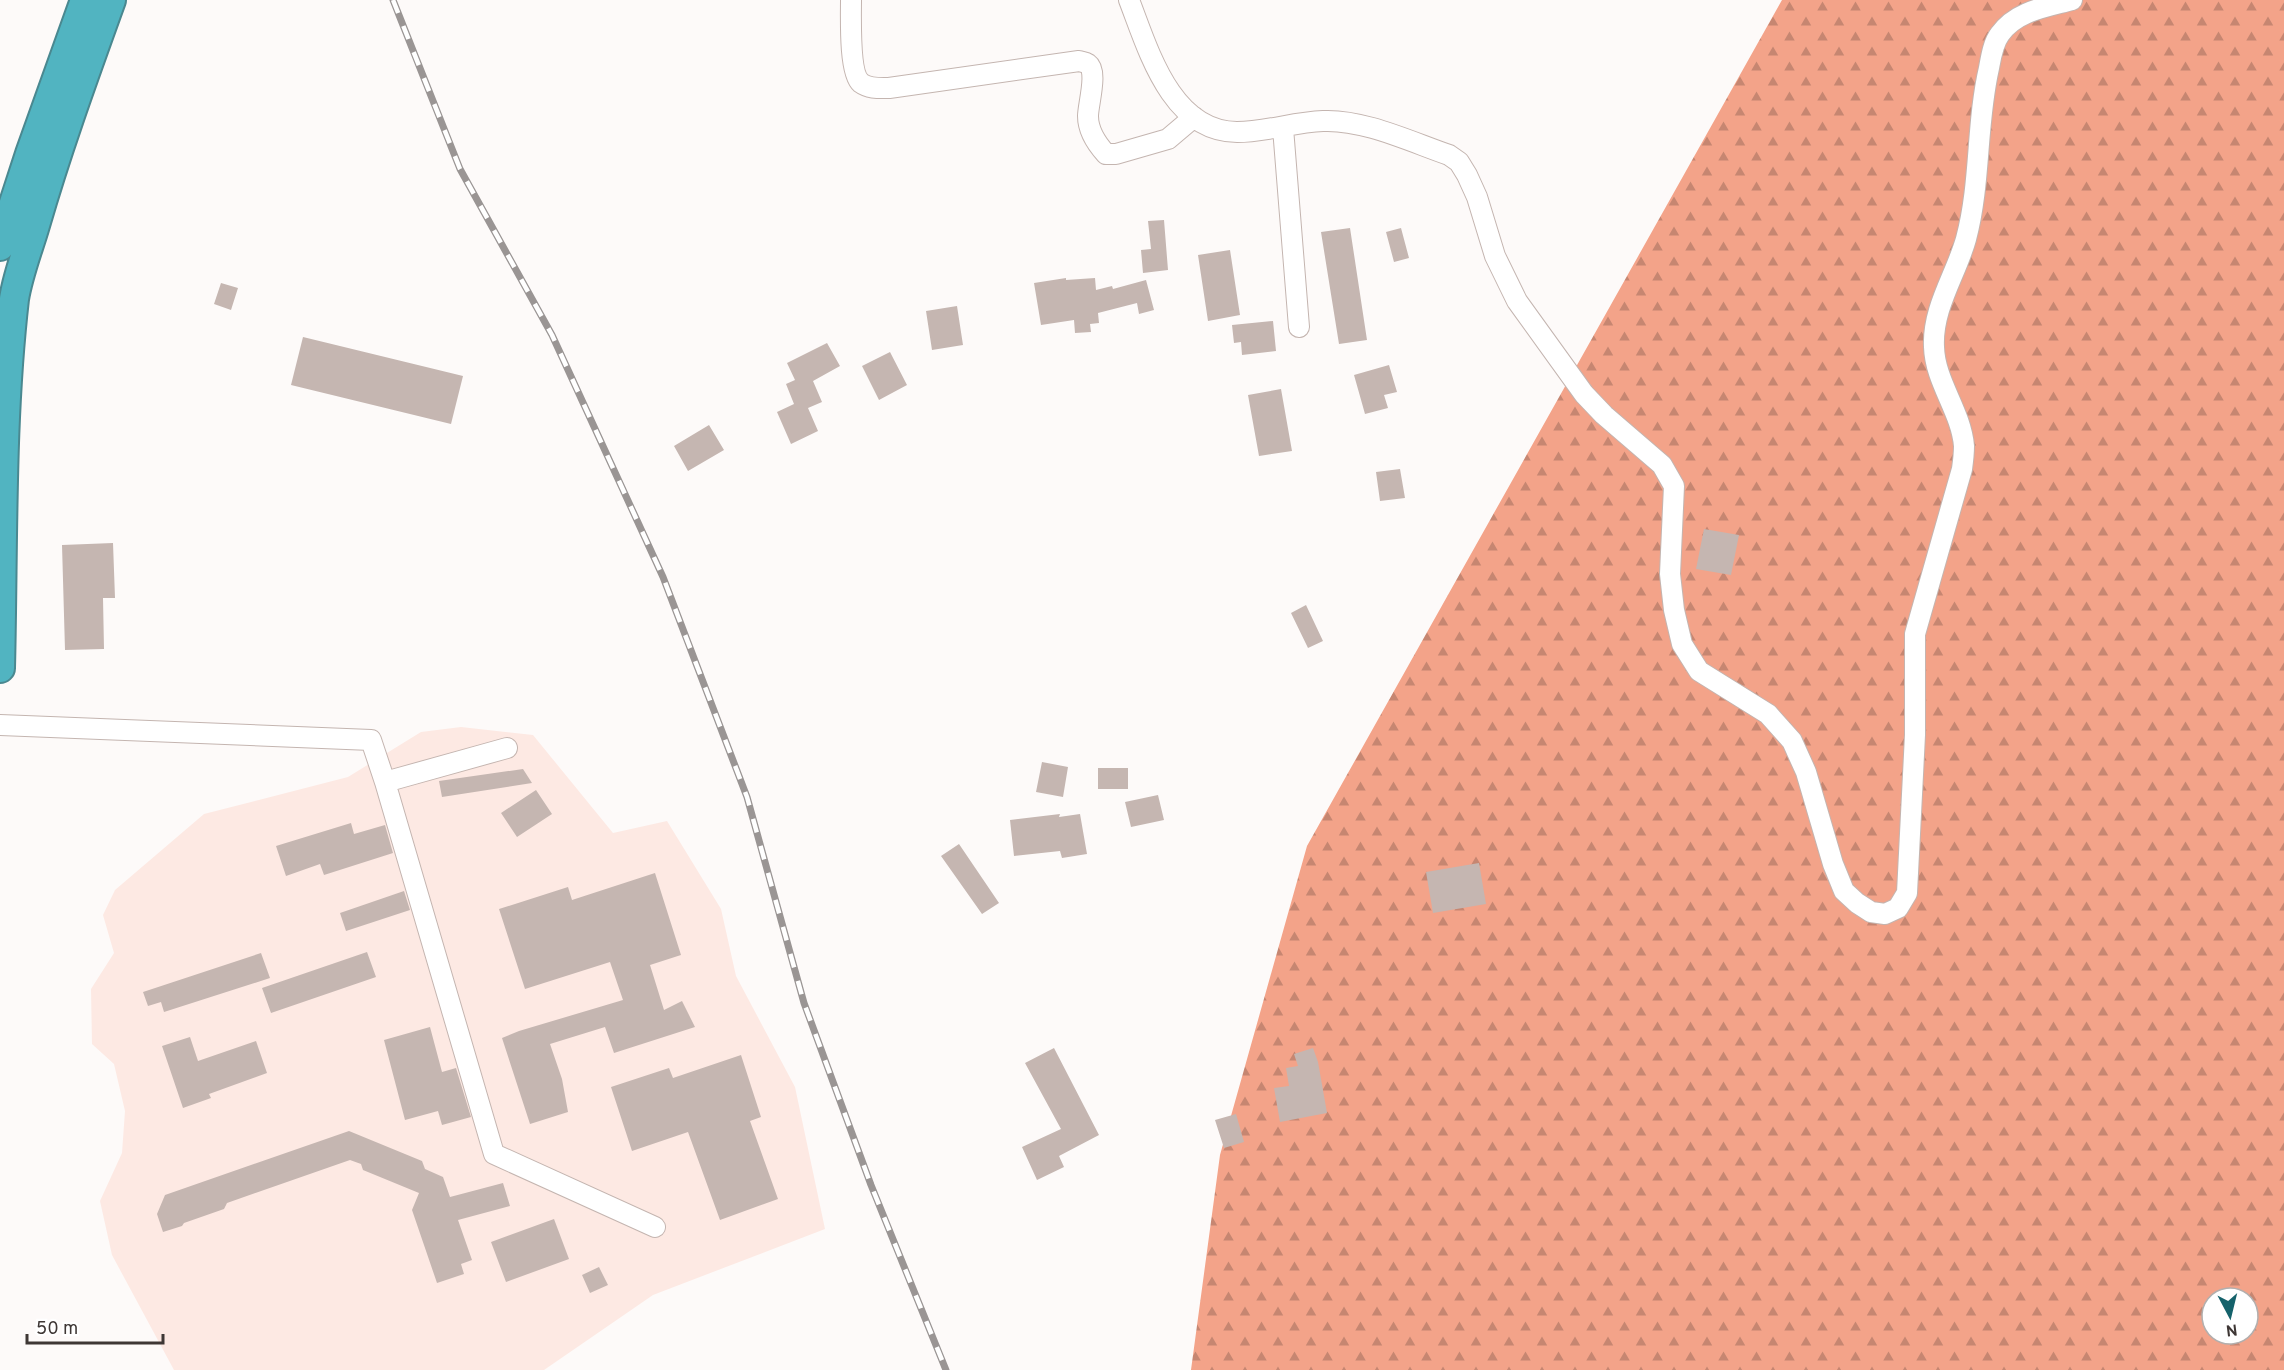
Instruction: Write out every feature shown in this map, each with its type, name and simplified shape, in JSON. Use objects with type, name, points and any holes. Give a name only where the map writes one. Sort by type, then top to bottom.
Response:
[{"type":"highway","points":[[0,246],[30,154],[86,0]]},
{"type":"highway","points":[[0,668],[2,453],[6,373],[14,297],[53,161],[111,0]]},
{"type":"street","points":[[851,0],[853,57],[857,77],[868,87],[889,88],[1079,62],[1089,64],[1093,80],[1088,117],[1095,142],[1106,154],[1116,154],[1168,140],[1194,117]]},
{"type":"street","points":[[1129,0],[1158,74],[1184,109],[1204,124],[1235,132],[1283,128],[1323,120],[1359,124],[1449,155],[1459,162],[1477,197],[1496,256],[1517,301],[1584,394],[1604,415],[1662,465],[1674,486],[1670,574],[1674,610],[1682,644],[1699,671],[1768,714],[1792,741],[1806,772],[1833,864],[1844,891],[1871,912],[1885,914],[1898,908],[1907,893],[1915,735],[1915,634],[1962,469],[1964,446],[1957,418],[1939,375],[1934,347],[1936,320],[1965,241],[1972,214],[1982,97],[1998,37],[2007,25],[2026,13],[2072,0]]},
{"type":"street","points":[[1283,128],[1299,327]]},
{"type":"street","points":[[0,725],[371,740],[495,1154],[655,1227]]},
{"type":"street","points":[[385,782],[507,748]]},
{"type":"shaded area","points":[[461,727],[533,735],[613,833],[667,821],[721,909],[736,976],[795,1087],[825,1229],[653,1295],[544,1370],[174,1370],[112,1255],[100,1201],[122,1153],[125,1111],[114,1064],[92,1044],[91,989],[114,953],[103,915],[115,890],[204,814],[348,777],[421,732]]},
{"type":"green space","points":[[1782,0],[2284,0],[2284,1370],[1191,1370],[1220,1155],[1307,846]]},
{"type":"building","points":[[1164,220],[1168,270],[1143,273],[1141,250],[1151,249],[1148,221]]},
{"type":"building","points":[[1350,228],[1367,340],[1339,344],[1321,232]]},
{"type":"building","points":[[1401,228],[1409,258],[1394,262],[1386,232]]},
{"type":"building","points":[[1230,250],[1240,315],[1208,321],[1198,255]]},
{"type":"building","points":[[1066,278],[1066,280],[1095,278],[1096,290],[1112,286],[1113,289],[1146,280],[1154,310],[1139,314],[1137,303],[1098,313],[1099,323],[1090,324],[1091,332],[1075,333],[1074,320],[1041,325],[1034,283]]},
{"type":"building","points":[[221,283],[238,288],[231,310],[214,304]]},
{"type":"building","points":[[957,306],[963,345],[932,350],[926,311]]},
{"type":"building","points":[[1273,321],[1276,351],[1242,355],[1241,342],[1234,343],[1232,325]]},
{"type":"building","points":[[303,337],[463,376],[451,424],[291,385]]},
{"type":"building","points":[[827,343],[840,366],[813,381],[822,402],[808,408],[818,431],[791,444],[777,412],[794,404],[786,384],[795,380],[787,363]]},
{"type":"building","points":[[890,352],[907,385],[879,400],[862,366]]},
{"type":"building","points":[[1389,365],[1397,392],[1384,395],[1388,408],[1365,414],[1354,375]]},
{"type":"building","points":[[1281,389],[1292,451],[1259,456],[1248,395]]},
{"type":"building","points":[[709,425],[724,450],[688,471],[674,446]]},
{"type":"building","points":[[1400,469],[1405,498],[1380,501],[1376,472]]},
{"type":"building","points":[[1704,529],[1739,535],[1731,575],[1696,569]]},
{"type":"building","points":[[113,543],[115,598],[103,598],[104,649],[65,650],[62,545]]},
{"type":"building","points":[[1306,605],[1323,641],[1308,648],[1291,613]]},
{"type":"building","points":[[1042,762],[1068,767],[1063,797],[1036,792]]},
{"type":"building","points":[[1098,768],[1128,768],[1128,789],[1098,789]]},
{"type":"building","points":[[523,769],[532,783],[442,797],[439,781]]},
{"type":"building","points":[[536,790],[552,814],[517,837],[501,813]]},
{"type":"building","points":[[1158,795],[1164,820],[1131,827],[1125,802]]},
{"type":"building","points":[[1060,814],[1059,817],[1080,814],[1087,854],[1062,858],[1060,851],[1014,856],[1010,820]]},
{"type":"building","points":[[351,823],[354,834],[385,825],[393,853],[324,875],[320,864],[286,876],[276,846]]},
{"type":"building","points":[[959,844],[999,903],[982,914],[941,856]]},
{"type":"building","points":[[1479,863],[1486,904],[1433,913],[1426,872]]},
{"type":"building","points":[[655,873],[681,955],[650,965],[664,1010],[682,1001],[695,1027],[614,1053],[605,1027],[550,1044],[562,1079],[568,1112],[530,1124],[502,1038],[623,1000],[610,962],[525,989],[499,909],[568,887],[572,900]]},
{"type":"building","points":[[404,891],[410,910],[346,931],[340,913]]},
{"type":"building","points":[[367,952],[376,977],[271,1013],[262,988]]},
{"type":"building","points":[[261,953],[270,978],[164,1012],[161,1002],[148,1006],[143,992]]},
{"type":"building","points":[[430,1027],[442,1072],[456,1068],[471,1117],[442,1125],[438,1111],[405,1120],[384,1040]]},
{"type":"building","points":[[190,1037],[198,1061],[256,1041],[267,1073],[209,1094],[211,1098],[183,1108],[162,1046]]},
{"type":"building","points":[[1054,1048],[1099,1135],[1059,1156],[1064,1167],[1037,1180],[1022,1147],[1061,1129],[1025,1063]]},
{"type":"building","points":[[1313,1048],[1318,1062],[1327,1113],[1280,1122],[1274,1088],[1289,1086],[1286,1068],[1298,1066],[1294,1054]]},
{"type":"building","points":[[741,1055],[761,1117],[750,1121],[778,1199],[720,1220],[688,1132],[632,1151],[611,1087],[669,1068],[673,1078]]},
{"type":"building","points":[[1236,1114],[1244,1142],[1224,1148],[1215,1120]]},
{"type":"building","points":[[349,1131],[422,1161],[425,1169],[443,1177],[450,1197],[503,1183],[510,1206],[458,1220],[472,1260],[461,1264],[464,1274],[437,1283],[412,1210],[419,1193],[363,1170],[361,1164],[350,1160],[227,1203],[224,1209],[163,1232],[157,1214],[165,1195]]},
{"type":"building","points":[[554,1219],[569,1259],[506,1282],[491,1242]]},
{"type":"building","points":[[599,1267],[608,1285],[590,1293],[582,1275]]},
{"type":"railway","points":[[393,0],[460,169],[552,335],[663,577],[747,797],[804,1003],[871,1185],[946,1370]]}]
